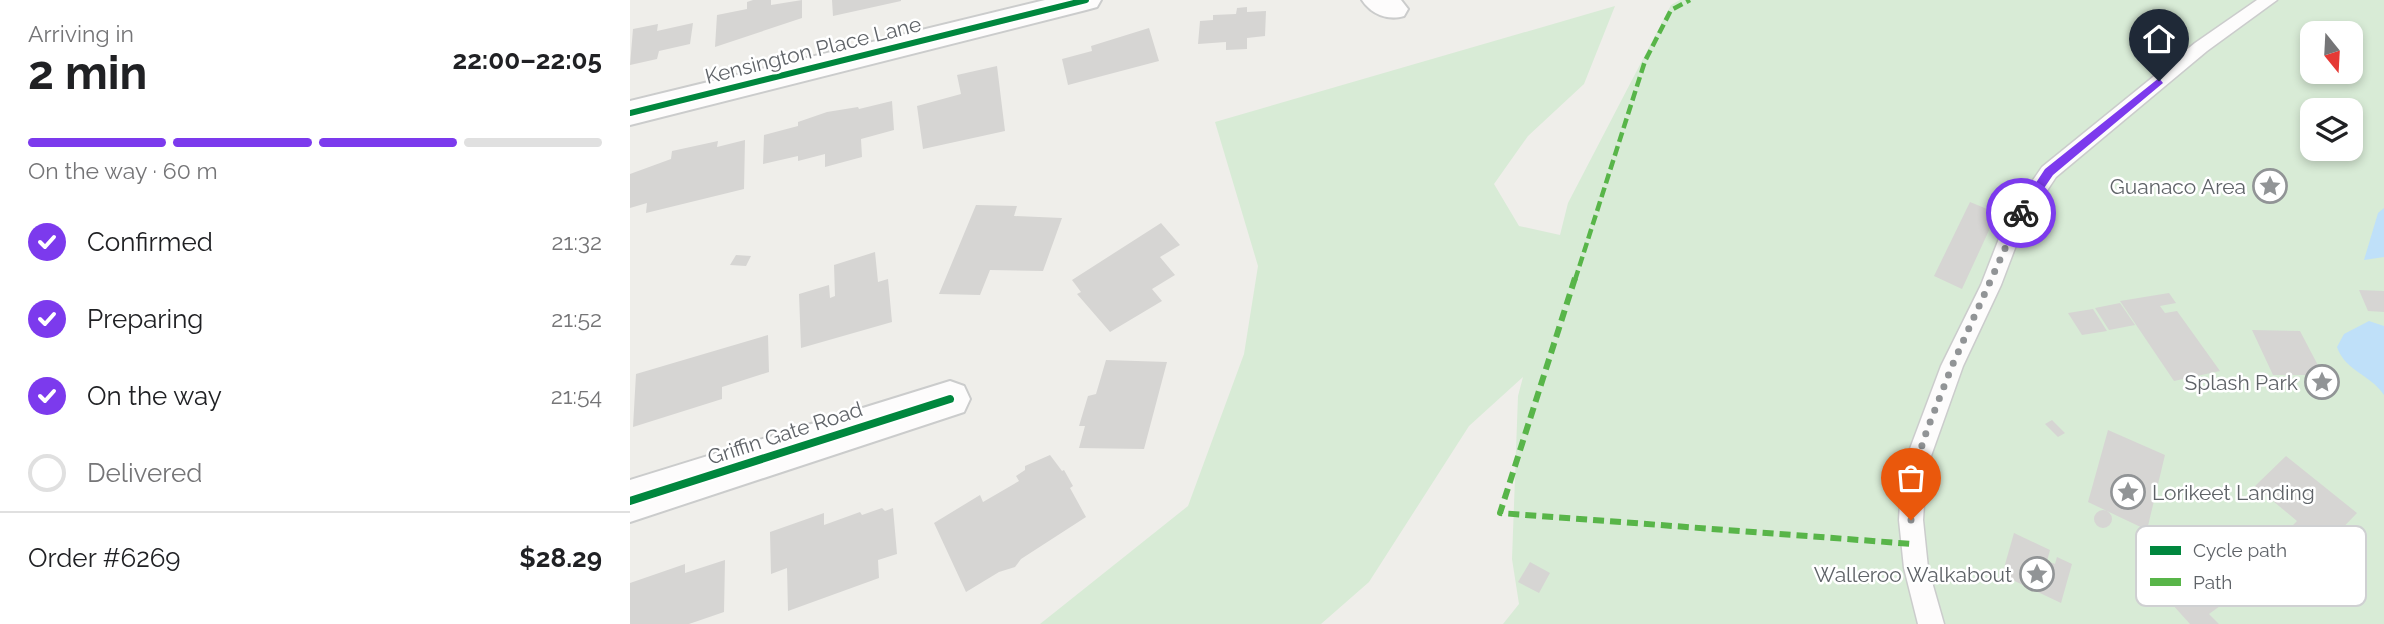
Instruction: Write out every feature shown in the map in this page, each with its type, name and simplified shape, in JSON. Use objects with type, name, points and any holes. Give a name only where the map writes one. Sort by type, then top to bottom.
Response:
[{"type":"street","name":"Kensington Place Lane","points":[[630,113],[1086,0]]},
{"type":"street","name":"Griffin Gate Road","points":[[630,501],[950,399]]},
{"type":"lane","points":[[1931,624],[1916,568],[1911,520],[1914,470],[1952,366],[1991,285],[2014,224],[2049,172],[2201,47],[2269,0]]},
{"type":"green space","points":[[1680,0],[2384,0],[2384,624],[1503,624],[1519,604],[1512,559],[1518,396],[1523,377],[1469,426],[1369,582],[1321,624],[1040,624],[1188,506],[1244,354],[1258,266],[1215,122],[1615,6],[1584,84],[1528,136],[1494,184],[1519,226],[1560,235],[1568,203],[1671,5]]},
{"type":"water","points":[[2384,208],[2384,257],[2364,260],[2378,213]]},
{"type":"water","points":[[2369,321],[2384,326],[2384,395],[2346,362],[2337,347],[2344,334]]},
{"type":"building","points":[[771,0],[771,5],[802,0],[802,18],[715,47],[717,15],[747,9],[747,2]]},
{"type":"building","points":[[832,0],[901,0],[901,1],[833,16]]},
{"type":"building","points":[[1247,7],[1247,12],[1266,11],[1265,36],[1247,38],[1247,49],[1226,50],[1226,42],[1198,44],[1200,21],[1213,20],[1213,15],[1236,14],[1237,8]]},
{"type":"building","points":[[693,23],[690,44],[659,51],[657,59],[630,65],[633,29],[658,24],[657,31]]},
{"type":"building","points":[[1149,28],[1159,61],[1068,85],[1062,59],[1092,51],[1091,46]]},
{"type":"building","points":[[997,66],[1005,131],[923,149],[917,106],[961,94],[957,75]]},
{"type":"building","points":[[892,101],[894,130],[861,139],[862,157],[825,167],[825,154],[798,161],[798,156],[763,164],[764,135],[798,126],[798,122],[827,112],[859,109]]},
{"type":"building","points":[[745,140],[744,189],[646,213],[647,203],[630,208],[630,174],[671,159],[672,151],[718,141],[717,147]]},
{"type":"building","points":[[1970,202],[1997,213],[1962,289],[1934,276]]},
{"type":"building","points":[[976,205],[1017,206],[1014,216],[1062,218],[1043,271],[990,270],[980,295],[939,294]]},
{"type":"building","points":[[1161,223],[1180,245],[1160,257],[1175,275],[1152,289],[1162,301],[1110,332],[1077,294],[1081,292],[1072,280]]},
{"type":"building","points":[[875,252],[878,282],[888,279],[892,322],[801,348],[799,294],[829,285],[830,298],[835,296],[834,265]]},
{"type":"building","points":[[736,255],[751,256],[746,266],[730,265]]},
{"type":"building","points":[[2359,290],[2384,291],[2384,312],[2368,311]]},
{"type":"building","points":[[2169,293],[2176,303],[2160,306],[2165,313],[2177,311],[2220,371],[2174,381],[2120,301]]},
{"type":"building","points":[[2120,303],[2135,325],[2109,330],[2095,308]]},
{"type":"building","points":[[2093,309],[2107,331],[2082,335],[2068,313]]},
{"type":"building","points":[[2252,330],[2300,331],[2323,375],[2273,375]]},
{"type":"building","points":[[768,335],[769,372],[722,387],[722,399],[633,427],[636,374]]},
{"type":"building","points":[[1106,360],[1167,362],[1144,449],[1079,448],[1085,426],[1079,426],[1088,396],[1096,394]]},
{"type":"building","points":[[2052,420],[2065,433],[2058,437],[2045,424]]},
{"type":"building","points":[[2108,430],[2165,455],[2148,526],[2139,526],[2088,502]]},
{"type":"building","points":[[1050,455],[1062,471],[1064,470],[1073,486],[1070,488],[1086,517],[1021,559],[1015,567],[999,572],[966,592],[934,523],[980,495],[983,502],[1014,484],[1019,481],[1016,476],[1025,470],[1025,466]]},
{"type":"building","points":[[2286,456],[2357,513],[2345,526],[2292,526],[2297,521],[2255,486]]},
{"type":"building","points":[[882,508],[885,511],[893,508],[897,554],[878,560],[879,578],[788,611],[787,568],[771,574],[770,532],[824,513],[824,525],[860,512],[862,515]]},
{"type":"building","points":[[2099,510],[2107,510],[2112,519],[2110,526],[2099,528],[2094,523],[2094,515]]},
{"type":"building","points":[[2014,533],[2050,550],[2047,561],[2055,564],[2057,557],[2072,564],[2061,603],[2002,575]]},
{"type":"building","points":[[725,560],[724,612],[689,624],[630,624],[630,583],[685,564],[685,573]]},
{"type":"building","points":[[1530,562],[1550,573],[1539,593],[1518,582]]},
{"type":"building","points":[[2174,606],[2220,606],[2209,614],[2219,624],[2190,624]]},
{"type":"marked path","points":[[1690,0],[1671,10],[1645,61],[1500,513],[1913,544]]},
{"type":"cycle path","points":[[630,113],[1086,0]]},
{"type":"cycle path","points":[[630,501],[950,399]]},
{"type":"way so far","points":[[1911,520],[1914,470],[1927,430],[1952,366],[1991,285],[2014,224],[2021,213]]},
{"type":"place","name":"Guanaco Area","points":[[2270,186]]},
{"type":"place","name":"Splash Park","points":[[2322,382]]},
{"type":"place","name":"Lorikeet Landing","points":[[2128,492]]},
{"type":"place","name":"Walleroo Walkabout","points":[[2037,574]]},
{"type":"route","points":[[2021,213],[2049,172],[2159,81]]}]
